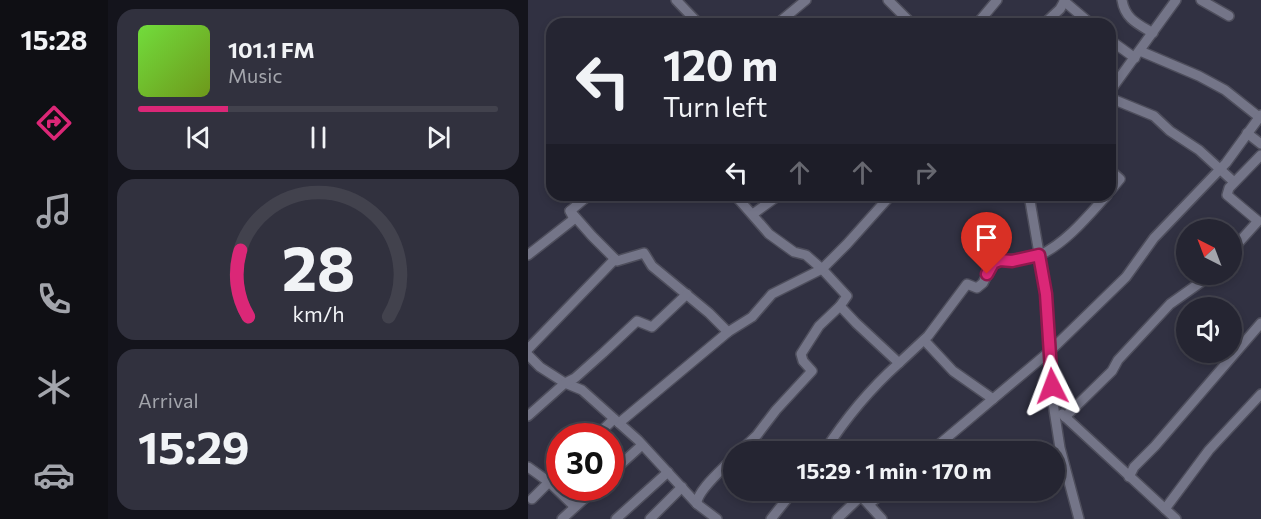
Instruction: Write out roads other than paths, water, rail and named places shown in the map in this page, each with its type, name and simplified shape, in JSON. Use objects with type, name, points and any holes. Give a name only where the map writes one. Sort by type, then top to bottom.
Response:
[{"type":"street","points":[[675,0],[693,18]]},
{"type":"street","points":[[784,18],[806,0]]},
{"type":"street","points":[[888,0],[906,18]]},
{"type":"street","points":[[982,18],[997,0]]},
{"type":"street","points":[[1122,0],[1130,19],[1153,33]]},
{"type":"street","points":[[1116,83],[1176,0]]},
{"type":"street","points":[[1201,0],[1229,16]]},
{"type":"street","points":[[1050,18],[1065,1],[1083,18]]},
{"type":"street","points":[[943,441],[1050,351],[1126,277],[1154,238],[1220,168],[1260,116],[1225,90],[1199,76],[1137,54],[1116,43]]},
{"type":"street","points":[[1116,100],[1154,116],[1170,131],[1199,150],[1234,182]]},
{"type":"street","points":[[1247,133],[1261,144]]},
{"type":"street","points":[[1242,239],[1258,221],[1227,195],[1234,182],[1261,155]]},
{"type":"street","points":[[570,211],[582,201]]},
{"type":"street","points":[[741,201],[769,234],[794,252],[806,255],[822,268],[847,296],[819,326],[801,354],[803,361],[812,371],[751,441]]},
{"type":"street","points":[[753,214],[771,201]]},
{"type":"street","points":[[613,423],[728,332],[752,317],[772,294],[822,268],[848,244],[886,201]]},
{"type":"street","points":[[1030,201],[1046,294],[1053,403],[1060,448],[1079,519]]},
{"type":"street","points":[[831,441],[875,385],[924,340],[968,284],[977,288],[983,283],[993,263],[1000,260],[1012,261],[1039,255],[1068,235],[1101,201]]},
{"type":"street","points":[[528,255],[574,219],[570,211]]},
{"type":"street","points":[[570,211],[617,261],[644,253],[652,266],[709,313],[728,332]]},
{"type":"street","points":[[528,349],[615,259]]},
{"type":"street","points":[[1065,417],[1112,371],[1118,360],[1170,304],[1198,285]]},
{"type":"street","points":[[528,416],[565,383],[575,378],[637,321],[652,327],[687,294]]},
{"type":"street","points":[[840,306],[899,363]]},
{"type":"street","points":[[1128,477],[1134,467],[1155,446],[1261,323]]},
{"type":"street","points":[[924,340],[953,371],[993,399]]},
{"type":"street","points":[[528,355],[540,367],[565,383],[582,390],[642,445],[697,504],[717,519]]},
{"type":"street","points":[[1053,403],[1169,515],[1209,450],[1261,394]]},
{"type":"street","points":[[624,461],[642,445]]},
{"type":"street","points":[[528,467],[546,480]]},
{"type":"street","points":[[697,504],[700,492],[723,469]]},
{"type":"street","points":[[616,519],[668,472]]},
{"type":"street","points":[[532,499],[546,485]]},
{"type":"street","points":[[651,519],[682,487]]},
{"type":"street","points":[[837,519],[861,496],[882,519]]},
{"type":"street","points":[[569,501],[575,507]]},
{"type":"street","points":[[562,519],[582,501]]},
{"type":"street","points":[[771,519],[785,501]]},
{"type":"street","points":[[869,504],[873,501]]}]
